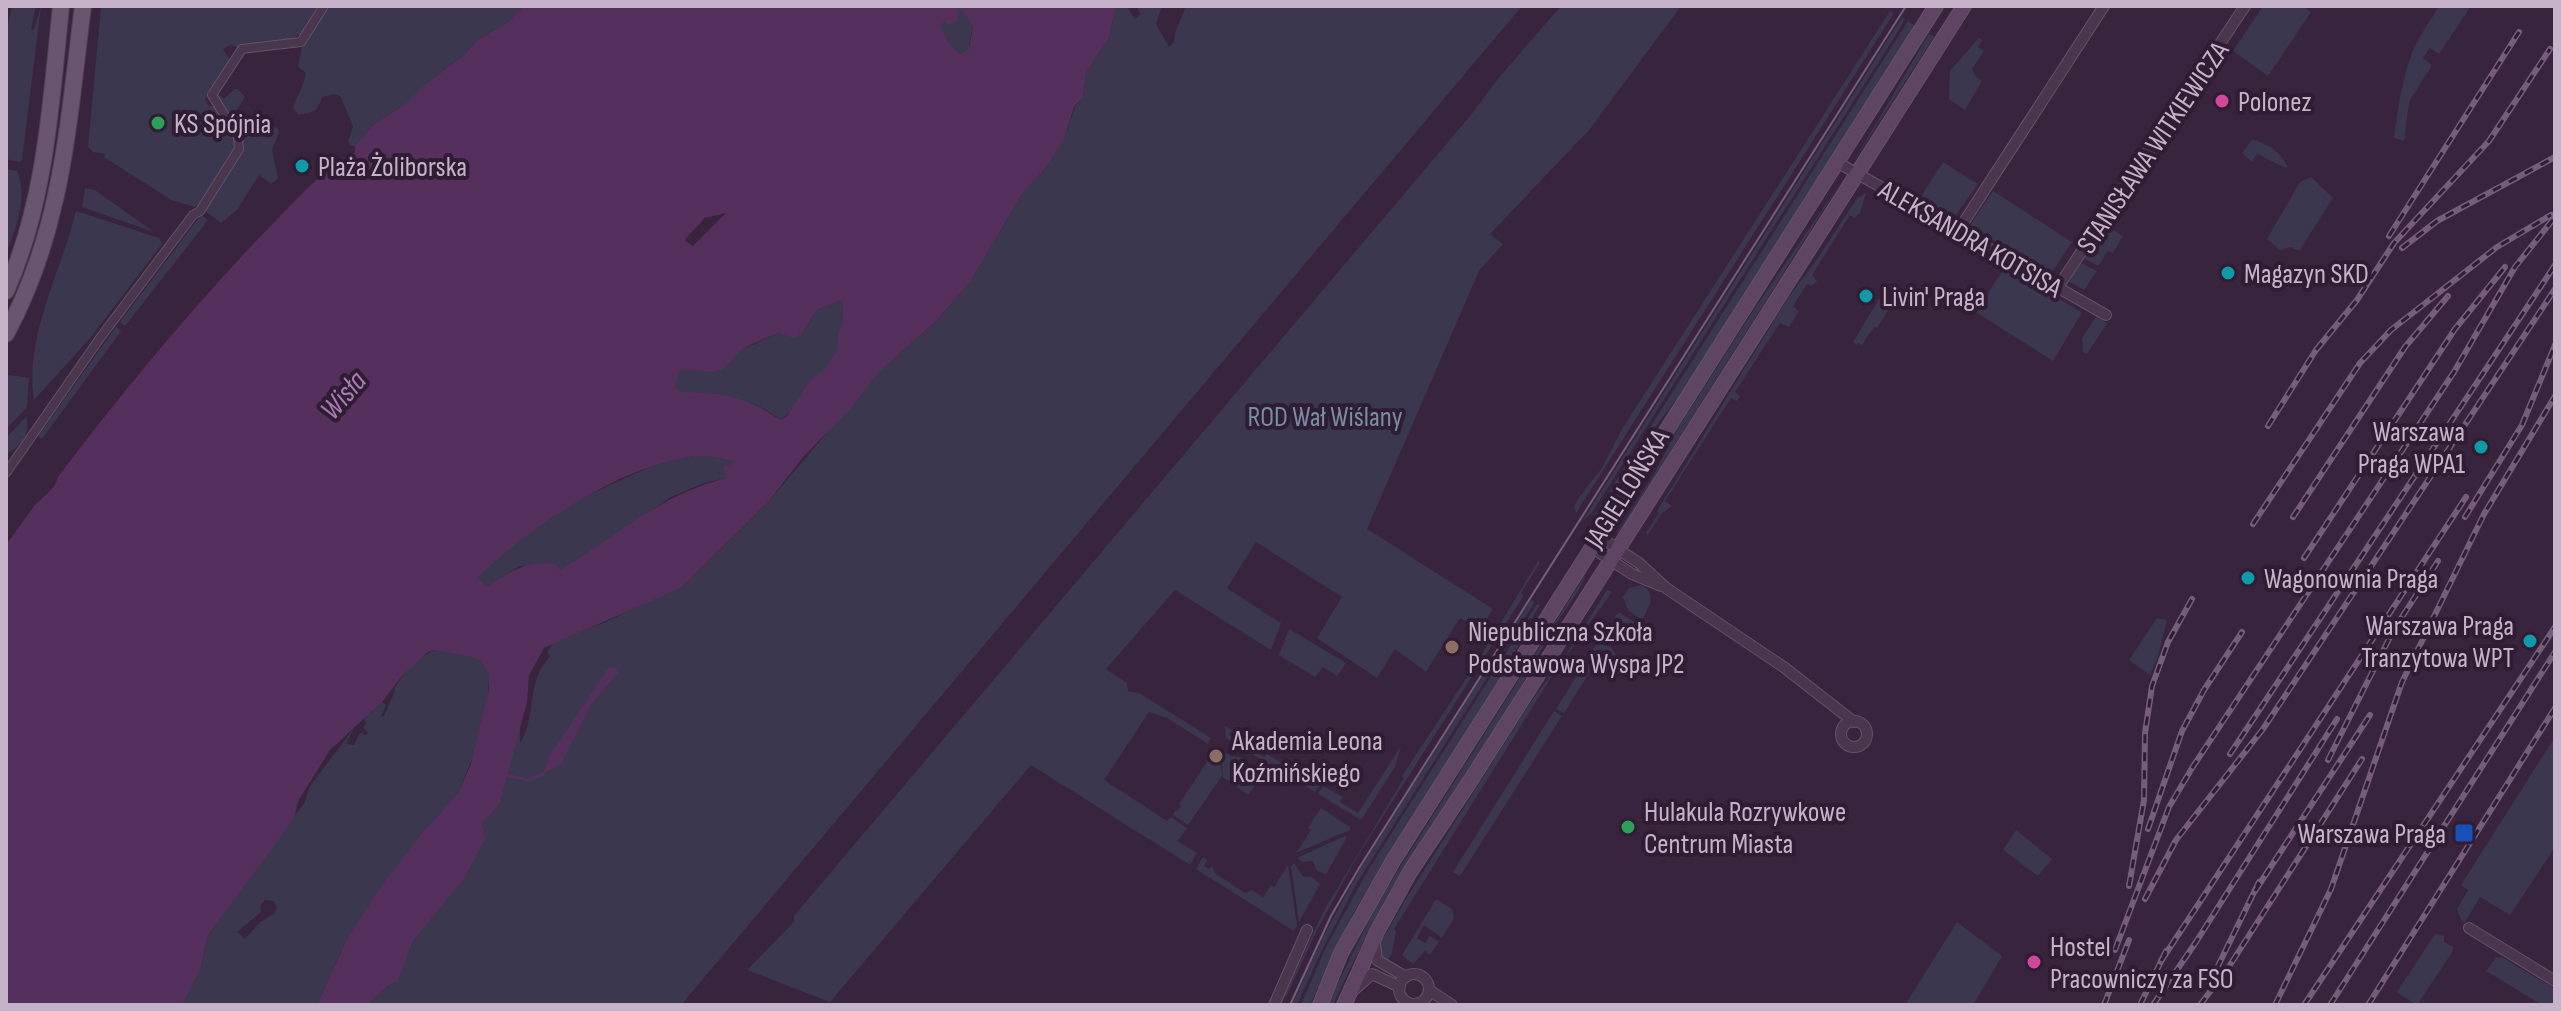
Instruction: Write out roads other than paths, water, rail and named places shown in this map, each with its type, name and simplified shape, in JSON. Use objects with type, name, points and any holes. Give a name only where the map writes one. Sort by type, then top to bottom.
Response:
[{"type":"main road","points":[[6,291],[26,237],[39,188],[61,6]]},
{"type":"main road","points":[[6,334],[33,279],[51,223],[83,6]]},
{"type":"main road","name":"JAGIELLOŃSKA","points":[[1320,1005],[1341,953],[1393,861],[1936,6]]},
{"type":"main road","name":"JAGIELLOŃSKA","points":[[1346,1001],[1378,930],[1410,872],[1964,6]]},
{"type":"street","points":[[6,473],[100,338],[193,215],[200,211],[239,149],[238,137],[212,95],[242,49],[301,42],[324,6]]},
{"type":"street","points":[[1958,231],[2104,6]]},
{"type":"street","name":"STANISŁAWA WITKIEWICZA","points":[[2058,287],[2245,6]]},
{"type":"street","name":"ALEKSANDRA KOTSISA","points":[[1835,161],[2106,315]]},
{"type":"street","points":[[1595,542],[1615,555],[1632,574],[1666,588],[1785,668],[1854,722]]},
{"type":"street","points":[[2469,928],[2555,981]]},
{"type":"street","points":[[1274,1005],[1307,930]]},
{"type":"street","points":[[1378,930],[1374,950],[1376,958],[1403,982]]},
{"type":"street","points":[[1346,1001],[1372,974],[1403,982]]},
{"type":"street","points":[[1414,974],[1427,982],[1429,990],[1425,1003],[1408,1002],[1401,996],[1403,982],[1414,974]]},
{"type":"street","points":[[1429,990],[1452,1005]]},
{"type":"water","name":"Wisła","points":[[524,6],[1116,6],[1109,38],[1086,73],[1083,97],[1074,107],[1064,140],[1045,169],[1023,192],[971,281],[937,320],[877,374],[850,409],[804,456],[769,501],[688,581],[678,589],[544,648],[529,675],[527,702],[500,803],[482,824],[485,839],[465,877],[413,941],[398,981],[390,984],[367,1005],[317,1005],[347,939],[380,888],[458,793],[471,764],[489,689],[489,673],[480,660],[473,657],[435,650],[428,652],[401,677],[382,702],[330,750],[297,803],[294,817],[208,935],[201,967],[182,1005],[6,1005],[6,545],[150,360],[283,213],[343,157],[346,159],[350,153],[355,153],[355,146],[374,124],[403,106],[423,86],[464,55],[477,40],[507,23]],"holes":[[[961,9],[973,26],[969,49],[960,55],[949,44],[940,25],[945,22],[949,25],[957,20],[958,10]],[[726,213],[693,246],[685,241],[704,218]],[[842,300],[843,323],[837,350],[825,369],[810,380],[787,416],[781,420],[733,397],[680,392],[675,387],[679,371],[718,371],[756,342],[779,333],[794,338],[802,333],[817,310]],[[693,456],[737,462],[723,467],[726,478],[702,485],[659,506],[560,570],[556,564],[528,565],[487,587],[477,578],[513,546],[581,499],[655,465]]]},
{"type":"water","points":[[610,666],[619,669],[617,674],[592,703],[561,764],[543,774],[550,755]]},
{"type":"waterway","points":[[505,775],[528,780],[543,774]]},
{"type":"tram line","points":[[1290,1005],[1331,916],[1359,868],[1906,6]]},
{"type":"railway","points":[[2389,236],[2519,32]]},
{"type":"railway","points":[[2268,426],[2316,350],[2357,300],[2394,243],[2489,141],[2550,49]]},
{"type":"railway","points":[[2402,248],[2437,221],[2555,157]]},
{"type":"railway","points":[[2253,524],[2360,363],[2391,330],[2497,247],[2551,215]]},
{"type":"railway","points":[[2115,950],[2169,807],[2192,768],[2454,372],[2515,267],[2555,217]]},
{"type":"railway","points":[[2230,754],[2555,265]]},
{"type":"railway","points":[[2304,558],[2455,329],[2505,267]]},
{"type":"railway","points":[[2145,899],[2176,840],[2263,729],[2555,289]]},
{"type":"railway","points":[[2293,517],[2405,347],[2448,296]]},
{"type":"railway","points":[[2465,517],[2522,425],[2555,345]]},
{"type":"railway","points":[[2275,1005],[2331,889],[2402,682],[2484,514],[2555,396]]},
{"type":"railway","points":[[2161,961],[2466,497]]},
{"type":"railway","points":[[2328,760],[2393,631],[2438,561]]},
{"type":"railway","points":[[2129,886],[2144,800],[2145,733],[2152,686],[2168,642],[2192,599]]},
{"type":"railway","points":[[2304,1005],[2555,627]]},
{"type":"railway","points":[[2148,829],[2182,731],[2204,690],[2242,632]]},
{"type":"railway","points":[[2330,1005],[2555,652]]},
{"type":"railway","points":[[2368,1005],[2555,708]]},
{"type":"railway","points":[[2255,891],[2370,715]]},
{"type":"railway","points":[[2153,1005],[2337,719]]},
{"type":"railway","points":[[2200,1005],[2230,965],[2362,759]]},
{"type":"railway","points":[[2217,968],[2259,882]]},
{"type":"railway","points":[[2104,1005],[2129,940]]},
{"type":"railway","points":[[2140,1005],[2166,951]]},
{"type":"place","name":"Polonez","points":[[2222,101]]},
{"type":"place","name":"KS Spójnia","points":[[158,123]]},
{"type":"place","name":"Plaża Żoliborska","points":[[302,166]]},
{"type":"place","name":"Magazyn SKD","points":[[2228,273]]},
{"type":"place","name":"Livin' Praga","points":[[1866,296]]},
{"type":"place","name":"Warszawa Praga WPA1","points":[[2481,447]]},
{"type":"place","name":"Wagonownia Praga","points":[[2248,578]]},
{"type":"place","name":"Warszawa Praga Tranzytowa WPT","points":[[2530,641]]},
{"type":"place","name":"Niepubliczna Szkoła Podstawowa Wyspa JP2","points":[[1452,647]]},
{"type":"place","name":"Akademia Leona Koźmińskiego","points":[[1216,756]]},
{"type":"place","name":"Hulakula Rozrywkowe Centrum Miasta","points":[[1628,827]]},
{"type":"place","name":"Warszawa Praga","points":[[2464,833]]},
{"type":"place","name":"Hostel Pracowniczy za FSO","points":[[2034,962]]},
{"type":"park label","name":"ROD Wał Wiślany","points":[[1325,416]]}]
